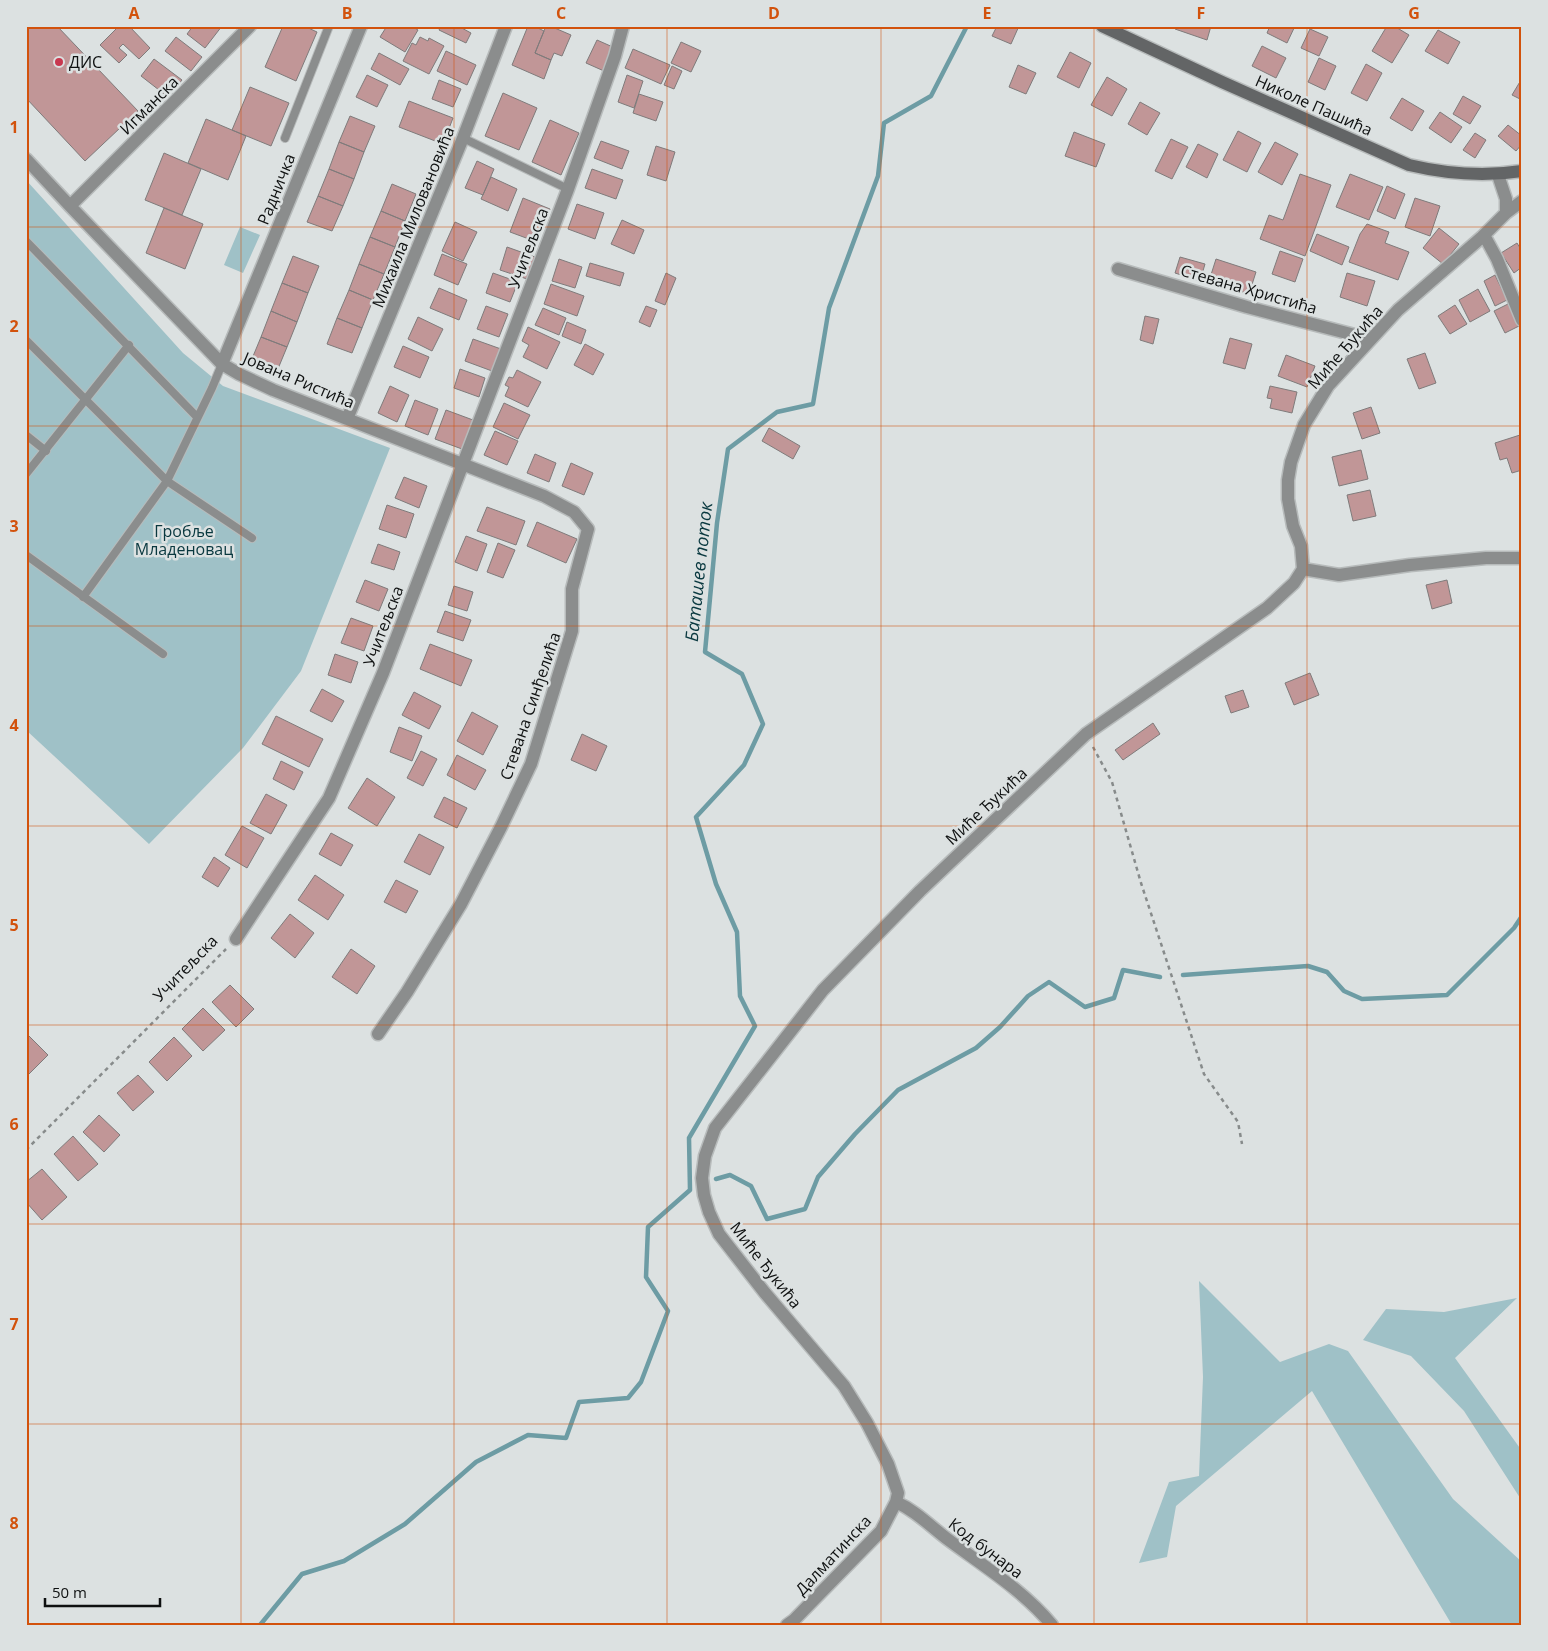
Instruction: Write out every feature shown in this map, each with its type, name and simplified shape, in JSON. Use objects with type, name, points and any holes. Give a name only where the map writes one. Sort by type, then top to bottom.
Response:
[{"type":"street","name":"Игманска","points":[[70,206],[250,26]]},
{"type":"street","name":"Радничка","points":[[222,364],[361,26]]},
{"type":"street","name":"Михаила Миловановића","points":[[347,419],[463,138],[506,26]]},
{"type":"street","name":"Учитељска","points":[[236,939],[329,798],[383,673],[568,189],[615,56],[623,26]]},
{"type":"street","name":"Николе Пашића","points":[[1108,27],[1222,82],[1409,165],[1464,175],[1522,171]]},
{"type":"street","name":"Јована Ристића","points":[[26,159],[222,364],[273,390],[544,496]]},
{"type":"street","points":[[1498,174],[1506,199],[1506,213]]},
{"type":"street","name":"Миће Ђукића","points":[[896,1502],[898,1493],[888,1464],[867,1423],[844,1386],[765,1293],[719,1234],[709,1212],[702,1178],[705,1156],[715,1128],[822,990],[920,891],[1086,734],[1267,608],[1294,583],[1302,569],[1300,546],[1288,499],[1288,480],[1291,462],[1304,425],[1328,386],[1398,310],[1484,235],[1506,213],[1522,201]]},
{"type":"street","points":[[1484,235],[1497,259],[1522,320]]},
{"type":"street","name":"Стевана Христића","points":[[1118,269],[1247,307],[1370,339]]},
{"type":"street","name":"Стевана Синђелића","points":[[378,1034],[435,948],[461,904],[531,764],[572,631],[572,589],[588,529],[574,512],[544,496]]},
{"type":"street","points":[[1302,569],[1339,575],[1467,560],[1522,558]]},
{"type":"street","name":"Далматинска","points":[[787,1625],[881,1532],[896,1502]]},
{"type":"street","name":"Код бунара","points":[[896,1502],[919,1515],[934,1529],[1021,1594],[1052,1625]]},
{"type":"lane","points":[[285,138],[329,26]]},
{"type":"lane","points":[[463,138],[568,189]]},
{"type":"lane","points":[[26,241],[198,417]]},
{"type":"lane","points":[[26,340],[167,481],[252,538]]},
{"type":"lane","points":[[26,474],[129,345]]},
{"type":"lane","points":[[83,597],[167,481],[222,364]]},
{"type":"lane","points":[[26,435],[46,451]]},
{"type":"lane","points":[[26,555],[163,654]]},
{"type":"path","points":[[1086,734],[1112,782],[1141,883],[1204,1074],[1238,1122],[1242,1144]]},
{"type":"path","name":"Учитељска","points":[[26,1150],[236,939]]},
{"type":"green space","name":"Гробље Младеновац","points":[[26,180],[183,353],[223,386],[390,448],[301,671],[243,748],[149,844],[26,730]]},
{"type":"green space","points":[[240,227],[260,235],[243,273],[224,265]]},
{"type":"green space","points":[[1199,1281],[1280,1362],[1329,1344],[1348,1351],[1453,1499],[1522,1562],[1522,1625],[1452,1625],[1312,1391],[1176,1506],[1167,1557],[1139,1563],[1169,1482],[1199,1476],[1203,1377]]},
{"type":"green space","points":[[1517,1298],[1455,1358],[1522,1451],[1522,1501],[1464,1411],[1411,1356],[1363,1340],[1386,1309],[1444,1312]]},
{"type":"building","name":"ДИС","points":[[26,26],[57,26],[138,111],[85,161],[26,98]]},
{"type":"building","points":[[119,26],[129,26],[150,48],[139,59],[123,44],[119,48],[127,55],[119,63],[100,45]]},
{"type":"building","points":[[193,26],[222,26],[205,48],[187,34]]},
{"type":"building","points":[[283,26],[304,26],[317,32],[296,81],[265,67]]},
{"type":"building","points":[[387,26],[411,26],[418,30],[405,52],[380,37]]},
{"type":"building","points":[[441,26],[458,26],[471,33],[466,43],[439,30]]},
{"type":"building","points":[[528,26],[534,26],[544,31],[535,53],[551,60],[544,79],[512,65]]},
{"type":"building","points":[[546,26],[571,35],[562,56],[554,53],[551,60],[535,53]]},
{"type":"building","points":[[997,26],[1019,26],[1011,44],[992,36]]},
{"type":"building","points":[[1176,26],[1211,26],[1207,40],[1175,29]]},
{"type":"building","points":[[1270,26],[1295,26],[1287,43],[1267,33]]},
{"type":"building","points":[[1387,26],[1394,26],[1409,35],[1392,63],[1372,51]]},
{"type":"building","points":[[1310,29],[1328,37],[1319,56],[1301,48]]},
{"type":"building","points":[[1438,30],[1460,42],[1448,64],[1425,51]]},
{"type":"building","points":[[176,37],[202,57],[191,71],[165,51]]},
{"type":"building","points":[[420,37],[428,41],[429,38],[444,46],[429,74],[403,61],[412,43],[416,45]]},
{"type":"building","points":[[597,40],[615,48],[604,71],[586,63]]},
{"type":"building","points":[[681,42],[701,51],[691,72],[671,63]]},
{"type":"building","points":[[1262,46],[1286,58],[1276,78],[1252,66]]},
{"type":"building","points":[[633,49],[670,65],[661,84],[625,68]]},
{"type":"building","points":[[446,51],[476,65],[467,85],[437,71]]},
{"type":"building","points":[[1070,52],[1091,63],[1079,88],[1057,77]]},
{"type":"building","points":[[379,53],[409,69],[400,85],[371,69]]},
{"type":"building","points":[[1319,58],[1336,66],[1325,90],[1308,82]]},
{"type":"building","points":[[154,59],[182,80],[168,97],[141,76]]},
{"type":"building","points":[[1366,64],[1382,73],[1367,101],[1351,93]]},
{"type":"building","points":[[1018,65],[1036,73],[1026,94],[1009,87]]},
{"type":"building","points":[[672,66],[682,71],[674,89],[664,85]]},
{"type":"building","points":[[367,75],[388,85],[377,107],[356,97]]},
{"type":"building","points":[[627,75],[643,81],[634,108],[618,102]]},
{"type":"building","points":[[1107,77],[1127,89],[1112,116],[1091,105]]},
{"type":"building","points":[[439,80],[461,89],[453,107],[432,99]]},
{"type":"building","points":[[1522,80],[1522,100],[1512,95]]},
{"type":"building","points":[[250,87],[289,103],[271,146],[232,130]]},
{"type":"building","points":[[503,93],[537,108],[519,150],[485,136]]},
{"type":"building","points":[[639,94],[663,102],[656,121],[633,113]]},
{"type":"building","points":[[1463,96],[1481,106],[1470,124],[1453,114]]},
{"type":"building","points":[[1402,98],[1424,111],[1412,131],[1390,118]]},
{"type":"building","points":[[409,101],[453,118],[443,144],[399,127]]},
{"type":"building","points":[[1140,102],[1160,113],[1147,135],[1128,124]]},
{"type":"building","points":[[1440,112],[1462,127],[1451,143],[1429,128]]},
{"type":"building","points":[[350,116],[375,126],[364,152],[339,142]]},
{"type":"building","points":[[206,119],[246,136],[228,180],[188,163]]},
{"type":"building","points":[[550,120],[579,133],[561,175],[532,162]]},
{"type":"building","points":[[1508,125],[1522,136],[1522,144],[1516,151],[1498,136]]},
{"type":"building","points":[[1238,131],[1261,143],[1247,172],[1223,160]]},
{"type":"building","points":[[1074,132],[1105,144],[1096,167],[1065,156]]},
{"type":"building","points":[[1475,133],[1486,140],[1475,158],[1463,150]]},
{"type":"building","points":[[1171,139],[1188,147],[1172,179],[1155,171]]},
{"type":"building","points":[[601,141],[629,151],[622,169],[594,158]]},
{"type":"building","points":[[339,142],[364,152],[354,179],[329,169]]},
{"type":"building","points":[[1275,142],[1298,154],[1282,185],[1258,172]]},
{"type":"building","points":[[1198,144],[1218,154],[1207,178],[1186,167]]},
{"type":"building","points":[[656,146],[675,152],[666,181],[647,175]]},
{"type":"building","points":[[164,153],[201,169],[182,215],[145,200]]},
{"type":"building","points":[[477,161],[494,169],[483,195],[465,188]]},
{"type":"building","points":[[329,169],[354,179],[343,206],[318,196]]},
{"type":"building","points":[[592,169],[623,180],[616,199],[585,188]]},
{"type":"building","points":[[1300,174],[1331,185],[1305,256],[1260,239],[1269,215],[1283,220]]},
{"type":"building","points":[[1350,174],[1383,187],[1369,220],[1336,207]]},
{"type":"building","points":[[491,177],[517,189],[508,211],[481,199]]},
{"type":"building","points":[[392,184],[416,194],[405,221],[381,211]]},
{"type":"building","points":[[1387,186],[1405,194],[1395,219],[1377,211]]},
{"type":"building","points":[[318,196],[343,206],[332,231],[307,222]]},
{"type":"building","points":[[523,198],[550,209],[537,242],[510,232]]},
{"type":"building","points":[[1415,198],[1440,206],[1430,236],[1405,227]]},
{"type":"building","points":[[577,204],[604,213],[595,239],[568,229]]},
{"type":"building","points":[[164,208],[203,224],[185,269],[146,253]]},
{"type":"building","points":[[381,211],[405,221],[395,247],[370,237]]},
{"type":"building","points":[[622,220],[644,230],[634,254],[611,244]]},
{"type":"building","points":[[455,222],[477,232],[463,261],[442,251]]},
{"type":"building","points":[[1367,224],[1389,232],[1385,243],[1409,252],[1398,280],[1349,262],[1360,234]]},
{"type":"building","points":[[1439,228],[1459,244],[1443,264],[1423,248]]},
{"type":"building","points":[[1317,234],[1349,247],[1342,265],[1310,251]]},
{"type":"building","points":[[370,237],[395,247],[384,274],[359,264]]},
{"type":"building","points":[[1517,243],[1522,251],[1522,267],[1514,273],[1501,253]]},
{"type":"building","points":[[507,247],[535,257],[527,279],[500,270]]},
{"type":"building","points":[[1280,251],[1303,259],[1295,282],[1272,274]]},
{"type":"building","points":[[442,254],[467,264],[458,285],[434,275]]},
{"type":"building","points":[[293,256],[319,266],[308,293],[282,283]]},
{"type":"building","points":[[1180,257],[1205,264],[1200,281],[1175,273]]},
{"type":"building","points":[[559,259],[582,267],[575,288],[552,281]]},
{"type":"building","points":[[1216,259],[1256,272],[1249,294],[1209,281]]},
{"type":"building","points":[[590,263],[624,273],[620,286],[586,276]]},
{"type":"building","points":[[359,264],[384,274],[373,300],[349,290]]},
{"type":"building","points":[[493,273],[518,282],[510,302],[486,293]]},
{"type":"building","points":[[666,273],[676,278],[665,305],[655,301]]},
{"type":"building","points":[[1347,273],[1375,281],[1367,306],[1340,297]]},
{"type":"building","points":[[1495,275],[1507,300],[1495,306],[1484,281]]},
{"type":"building","points":[[282,283],[308,293],[297,322],[271,311]]},
{"type":"building","points":[[551,284],[584,296],[577,316],[544,304]]},
{"type":"building","points":[[439,288],[467,300],[459,320],[430,308]]},
{"type":"building","points":[[1478,289],[1490,311],[1470,322],[1459,300]]},
{"type":"building","points":[[349,290],[373,300],[362,328],[337,318]]},
{"type":"building","points":[[1508,304],[1519,326],[1505,333],[1494,311]]},
{"type":"building","points":[[1455,305],[1467,324],[1450,334],[1438,316]]},
{"type":"building","points":[[486,306],[508,314],[499,337],[477,329]]},
{"type":"building","points":[[646,306],[657,310],[650,327],[639,322]]},
{"type":"building","points":[[543,308],[566,318],[559,335],[535,325]]},
{"type":"building","points":[[271,311],[297,322],[287,347],[261,337]]},
{"type":"building","points":[[1145,316],[1159,319],[1153,344],[1140,340]]},
{"type":"building","points":[[418,317],[443,329],[432,351],[408,339]]},
{"type":"building","points":[[337,318],[362,328],[352,353],[327,344]]},
{"type":"building","points":[[567,322],[586,330],[581,344],[562,336]]},
{"type":"building","points":[[528,327],[560,342],[547,369],[523,357],[529,345],[522,341]]},
{"type":"building","points":[[261,337],[287,347],[275,376],[249,366]]},
{"type":"building","points":[[1230,338],[1252,344],[1245,369],[1223,363]]},
{"type":"building","points":[[473,339],[501,349],[492,371],[465,361]]},
{"type":"building","points":[[585,344],[604,354],[593,375],[574,365]]},
{"type":"building","points":[[403,346],[429,357],[420,378],[394,367]]},
{"type":"building","points":[[1425,353],[1436,383],[1419,389],[1407,359]]},
{"type":"building","points":[[1286,355],[1315,366],[1307,387],[1278,376]]},
{"type":"building","points":[[460,369],[485,378],[479,397],[454,388]]},
{"type":"building","points":[[517,370],[541,382],[528,407],[505,396],[509,387],[505,385],[509,377],[513,378]]},
{"type":"building","points":[[390,386],[409,395],[397,422],[378,413]]},
{"type":"building","points":[[1270,386],[1297,392],[1292,413],[1270,408],[1272,399],[1267,398]]},
{"type":"building","points":[[415,400],[438,409],[428,435],[405,426]]},
{"type":"building","points":[[504,403],[530,415],[518,439],[493,427]]},
{"type":"building","points":[[1371,407],[1380,433],[1362,439],[1353,413]]},
{"type":"building","points":[[446,410],[473,420],[462,449],[435,439]]},
{"type":"building","points":[[769,428],[800,446],[793,459],[762,441]]},
{"type":"building","points":[[495,431],[518,441],[507,465],[484,455]]},
{"type":"building","points":[[1520,435],[1522,442],[1522,470],[1512,473],[1507,458],[1500,460],[1495,443]]},
{"type":"building","points":[[1361,450],[1368,479],[1339,486],[1332,457]]},
{"type":"building","points":[[535,454],[556,463],[549,482],[527,473]]},
{"type":"building","points":[[571,463],[593,473],[584,495],[562,486]]},
{"type":"building","points":[[404,477],[427,486],[419,508],[395,498]]},
{"type":"building","points":[[1370,490],[1376,516],[1353,521],[1347,495]]},
{"type":"building","points":[[387,505],[414,514],[406,538],[379,529]]},
{"type":"building","points":[[487,507],[525,521],[516,545],[477,531]]},
{"type":"building","points":[[537,522],[577,539],[566,563],[527,546]]},
{"type":"building","points":[[466,536],[487,544],[477,571],[455,562]]},
{"type":"building","points":[[498,543],[515,550],[503,578],[487,572]]},
{"type":"building","points":[[378,544],[400,552],[394,570],[371,563]]},
{"type":"building","points":[[365,580],[388,589],[379,611],[356,602]]},
{"type":"building","points":[[1447,580],[1452,603],[1432,609],[1426,585]]},
{"type":"building","points":[[454,586],[473,592],[467,611],[448,605]]},
{"type":"building","points":[[445,611],[471,620],[463,641],[437,632]]},
{"type":"building","points":[[351,618],[373,626],[364,651],[341,643]]},
{"type":"building","points":[[430,644],[472,660],[461,686],[420,669]]},
{"type":"building","points":[[335,654],[358,662],[351,683],[328,675]]},
{"type":"building","points":[[1310,673],[1319,695],[1294,705],[1285,683]]},
{"type":"building","points":[[322,689],[344,701],[332,722],[310,711]]},
{"type":"building","points":[[1243,690],[1249,707],[1231,713],[1225,696]]},
{"type":"building","points":[[414,692],[441,706],[429,729],[402,715]]},
{"type":"building","points":[[472,712],[498,726],[483,755],[457,741]]},
{"type":"building","points":[[276,716],[323,739],[309,767],[262,744]]},
{"type":"building","points":[[1153,723],[1160,734],[1123,760],[1115,750]]},
{"type":"building","points":[[399,727],[422,736],[412,761],[390,752]]},
{"type":"building","points":[[582,734],[607,746],[596,771],[571,760]]},
{"type":"building","points":[[421,751],[437,759],[423,786],[407,778]]},
{"type":"building","points":[[457,755],[486,770],[475,790],[447,775]]},
{"type":"building","points":[[281,761],[303,772],[294,790],[273,779]]},
{"type":"building","points":[[367,778],[395,797],[377,826],[348,808]]},
{"type":"building","points":[[266,794],[287,805],[271,834],[250,823]]},
{"type":"building","points":[[444,797],[467,808],[457,828],[434,817]]},
{"type":"building","points":[[242,826],[264,838],[247,868],[225,855]]},
{"type":"building","points":[[331,833],[353,845],[341,866],[319,854]]},
{"type":"building","points":[[419,834],[444,847],[430,875],[404,862]]},
{"type":"building","points":[[214,857],[230,868],[218,887],[202,877]]},
{"type":"building","points":[[315,875],[344,895],[328,920],[298,900]]},
{"type":"building","points":[[396,880],[418,891],[406,913],[384,902]]},
{"type":"building","points":[[290,914],[314,933],[295,958],[271,938]]},
{"type":"building","points":[[351,949],[375,966],[357,994],[332,977]]},
{"type":"building","points":[[230,985],[254,1009],[236,1027],[212,1002]]},
{"type":"building","points":[[203,1008],[225,1030],[203,1051],[182,1029]]},
{"type":"building","points":[[28,1035],[48,1055],[26,1077],[26,1037]]},
{"type":"building","points":[[174,1037],[192,1056],[167,1081],[149,1062]]},
{"type":"building","points":[[138,1075],[154,1092],[133,1111],[117,1093]]},
{"type":"building","points":[[99,1115],[120,1135],[104,1152],[83,1132]]},
{"type":"building","points":[[73,1136],[98,1164],[78,1181],[54,1154]]},
{"type":"building","points":[[42,1169],[67,1197],[42,1220],[26,1202],[26,1182]]},
{"type":"waterway","name":"Баташев поток","points":[[260,1625],[302,1574],[344,1561],[405,1524],[476,1462],[528,1435],[566,1438],[579,1402],[628,1398],[641,1382],[668,1311],[646,1277],[648,1227],[690,1190],[689,1138],[755,1026],[740,996],[737,932],[716,884],[696,817],[744,765],[763,724],[742,674],[705,652],[717,523],[728,449],[777,412],[813,404],[829,308],[878,176],[884,123],[931,96],[967,26]]},
{"type":"waterway","points":[[1183,975],[1308,966],[1327,972],[1344,991],[1362,999],[1447,995],[1514,928],[1522,916]]},
{"type":"waterway","points":[[716,1179],[730,1175],[751,1186],[767,1219],[805,1209],[818,1177],[855,1134],[898,1090],[976,1048],[1000,1027],[1028,996],[1049,982],[1085,1007],[1114,998],[1123,970],[1160,977]]},
{"type":"place","name":"ДИС","points":[[59,62]]}]
